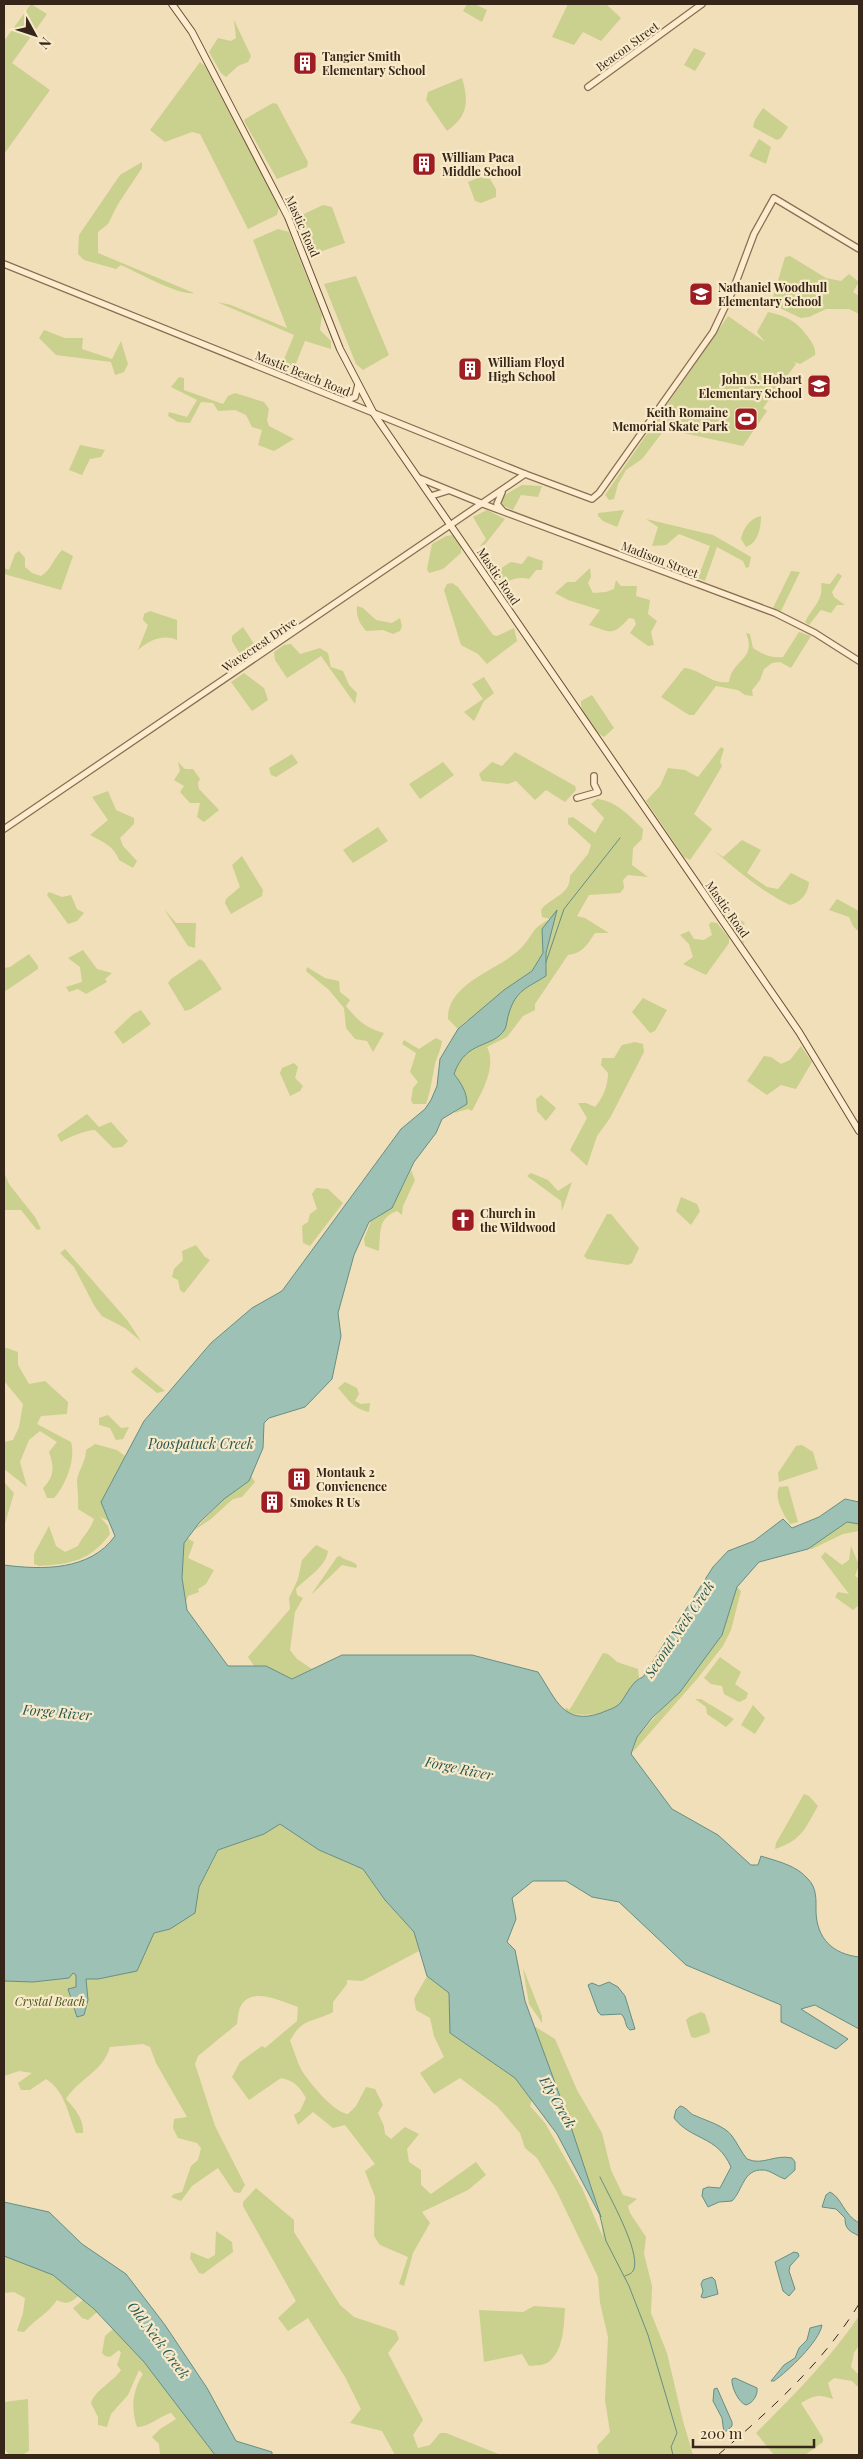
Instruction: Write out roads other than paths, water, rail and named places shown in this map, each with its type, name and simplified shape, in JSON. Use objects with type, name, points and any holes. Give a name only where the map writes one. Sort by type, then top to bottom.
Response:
[{"type":"main road","name":"Mastic Road","points":[[172,4],[192,32],[288,217],[340,349],[374,414],[452,525],[643,808],[799,1032],[859,1131]]},
{"type":"street","name":"Beacon Street","points":[[588,87],[702,4]]},
{"type":"street","name":"Mastic Beach Road","points":[[4,264],[525,474],[581,496],[596,497],[713,332],[733,290],[754,234],[774,198],[859,249]]},
{"type":"street","points":[[344,401],[355,396],[358,385]]},
{"type":"street","points":[[386,430],[397,422]]},
{"type":"street","name":"Wavecrest Drive","points":[[4,829],[525,474]]},
{"type":"street","name":"Madison Street","points":[[419,478],[503,512],[791,619],[859,661]]},
{"type":"street","points":[[431,496],[447,490]]},
{"type":"street","points":[[503,490],[498,499],[499,507],[503,512]]},
{"type":"street","points":[[468,498],[470,503],[469,513]]},
{"type":"street","points":[[577,798],[598,792],[594,784],[594,776]]},
{"type":"water","points":[[557,910],[546,953],[546,976],[523,990],[515,999],[508,1015],[505,1029],[500,1035],[494,1040],[472,1050],[459,1063],[454,1074],[463,1088],[467,1104],[442,1119],[436,1133],[414,1162],[392,1208],[369,1222],[354,1255],[338,1313],[341,1336],[332,1379],[305,1407],[269,1418],[264,1423],[263,1448],[249,1481],[224,1499],[199,1523],[184,1543],[182,1578],[187,1610],[228,1666],[266,1666],[292,1679],[342,1655],[472,1655],[538,1672],[562,1708],[578,1716],[588,1716],[617,1706],[633,1684],[643,1677],[713,1567],[728,1551],[754,1541],[783,1519],[792,1528],[819,1517],[845,1499],[859,1502],[859,1524],[847,1522],[808,1549],[759,1562],[737,1587],[722,1635],[680,1692],[652,1718],[637,1737],[631,1754],[672,1809],[718,1835],[751,1865],[758,1865],[761,1856],[793,1868],[804,1875],[811,1883],[815,1894],[817,1922],[823,1937],[834,1949],[859,1957],[859,2029],[815,2005],[801,2009],[848,2039],[836,2049],[781,2022],[781,2005],[686,1965],[619,1902],[592,1897],[566,1881],[533,1881],[512,1898],[516,1919],[507,1942],[515,1950],[525,2001],[569,2121],[601,2217],[557,2134],[515,2078],[450,2033],[449,1993],[427,1976],[414,1932],[385,1900],[363,1869],[319,1850],[280,1824],[264,1834],[218,1850],[199,1887],[195,1913],[170,1929],[154,1933],[137,1971],[98,1979],[86,1979],[88,2000],[84,2015],[77,2017],[68,1989],[76,1987],[76,1975],[73,1973],[69,1978],[33,1982],[4,1981],[4,1565],[34,1568],[64,1565],[79,1562],[105,1548],[115,1536],[101,1502],[144,1421],[211,1343],[252,1308],[282,1291],[401,1129],[425,1109],[437,1086],[440,1059],[458,1029],[504,990],[532,971],[543,953],[542,929]]},
{"type":"water","points":[[609,1982],[618,1987],[625,1996],[635,2029],[630,2030],[628,2028],[621,2014],[601,2015],[598,2012],[588,1985],[592,1983],[599,1986]]},
{"type":"water","points":[[680,2106],[729,2132],[747,2159],[764,2161],[780,2157],[792,2158],[795,2162],[795,2170],[785,2179],[766,2170],[751,2173],[747,2176],[732,2201],[719,2202],[708,2207],[702,2196],[703,2189],[708,2187],[720,2188],[731,2167],[719,2149],[712,2143],[689,2131],[674,2118],[676,2110]]},
{"type":"water","points":[[830,2192],[837,2198],[849,2215],[859,2223],[859,2236],[849,2230],[845,2218],[836,2209],[822,2207],[826,2195]]},
{"type":"water","name":"Old Neck Creek","points":[[4,2202],[49,2212],[82,2244],[126,2274],[165,2325],[207,2388],[236,2441],[272,2452],[272,2455],[215,2455],[144,2362],[94,2309],[53,2275],[4,2256]]},
{"type":"water","points":[[794,2252],[798,2253],[799,2256],[790,2266],[789,2271],[795,2289],[789,2296],[783,2291],[775,2262]]},
{"type":"water","points":[[712,2277],[715,2280],[718,2294],[704,2298],[701,2297],[703,2291],[701,2284],[703,2280]]},
{"type":"water","points":[[822,2325],[815,2340],[802,2356],[774,2381],[771,2381],[784,2365],[795,2358],[799,2348],[807,2340],[810,2328]]},
{"type":"water","points":[[735,2378],[757,2388],[756,2396],[749,2404],[743,2404],[736,2394],[732,2382],[732,2379]]},
{"type":"water","points":[[717,2388],[732,2422],[732,2426],[724,2433],[722,2418],[713,2401],[714,2389]]},
{"type":"waterway","name":"Poospatuck Creek","points":[[546,962],[564,909],[620,838]]},
{"type":"waterway","points":[[600,2177],[623,2223],[635,2260],[634,2269],[625,2276]]},
{"type":"waterway","name":"Ely Creek","points":[[600,2216],[606,2241],[629,2286],[648,2335],[677,2433],[671,2447],[673,2455]]},
{"type":"railway","points":[[718,2455],[776,2403],[812,2366],[859,2304]]},
{"type":"place","name":"Tangier Smith Elementary School","points":[[305,63]]},
{"type":"place","name":"William Paca Middle School","points":[[424,164]]},
{"type":"place","name":"Nathaniel Woodhull Elementary School","points":[[701,294]]},
{"type":"place","name":"William Floyd High School","points":[[470,369]]},
{"type":"place","name":"John S. Hobart Elementary School","points":[[819,386]]},
{"type":"place","name":"Keith Romaine Memorial Skate Park","points":[[746,419]]},
{"type":"place","name":"Church in the Wildwood","points":[[463,1220]]},
{"type":"place","name":"Montauk 2 Convienence","points":[[299,1479]]},
{"type":"place","name":"Smokes R Us","points":[[272,1502]]},
{"type":"water label","name":"Second Neck Creek","points":[[679,1629]]},
{"type":"water label","name":"Forge River","points":[[57,1712]]},
{"type":"water label","name":"Forge River","points":[[459,1768]]},
{"type":"park label","name":"Crystal Beach","points":[[50,2001]]}]
